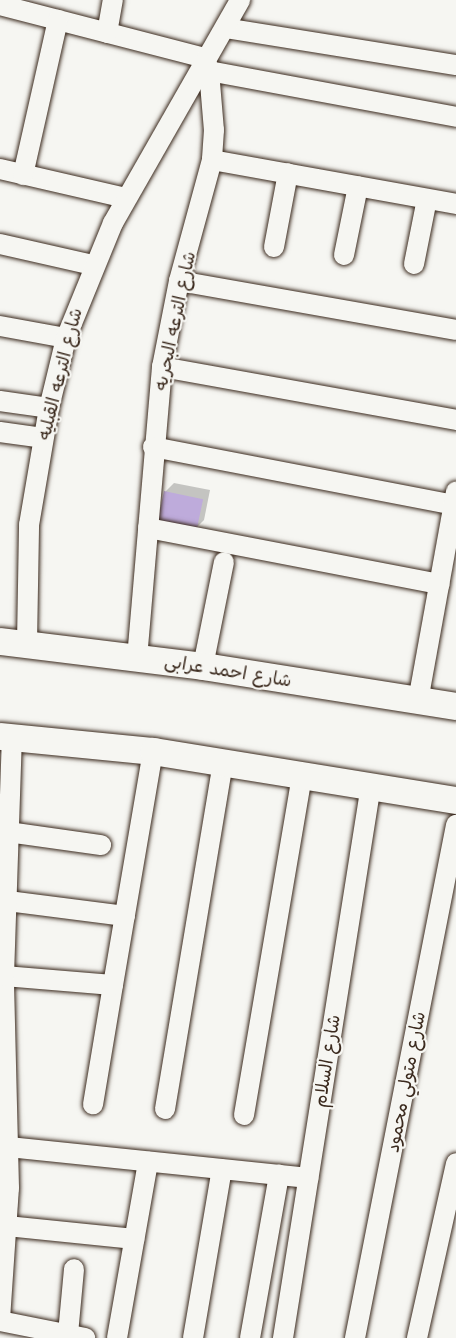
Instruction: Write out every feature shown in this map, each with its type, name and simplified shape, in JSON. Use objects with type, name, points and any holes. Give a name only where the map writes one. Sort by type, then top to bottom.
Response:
[{"type":"street","points":[[107,33],[113,0]]},
{"type":"street","name":"شارع الترعه القبليه","points":[[27,643],[29,525],[43,438],[66,338],[93,265],[126,198],[207,65],[238,0]]},
{"type":"street","points":[[0,5],[47,12],[207,65],[456,117]]},
{"type":"street","points":[[23,175],[47,12]]},
{"type":"street","points":[[225,28],[456,65]]},
{"type":"street","name":"شارع الترعه البحريه","points":[[137,658],[153,447],[162,367],[179,281],[212,160],[214,130],[207,65]]},
{"type":"street","points":[[212,160],[456,204]]},
{"type":"street","points":[[0,169],[126,198]]},
{"type":"street","points":[[274,247],[288,173]]},
{"type":"street","points":[[344,255],[358,186]]},
{"type":"street","points":[[414,264],[427,199]]},
{"type":"street","points":[[0,244],[93,265]]},
{"type":"street","points":[[179,281],[456,330]]},
{"type":"street","points":[[0,326],[66,338]]},
{"type":"street","points":[[162,367],[456,420]]},
{"type":"street","points":[[0,401],[49,408]]},
{"type":"street","points":[[0,432],[43,438]]},
{"type":"street","points":[[153,447],[455,498],[418,701]]},
{"type":"street","points":[[148,528],[440,584]]},
{"type":"street","points":[[203,666],[225,562]]},
{"type":"street","name":"شارع احمد عرابى","points":[[0,641],[203,666],[456,706]]},
{"type":"street","points":[[74,1269],[76,1336],[0,1320],[1,1281],[7,1226],[4,1187],[9,1148],[3,1082],[2,999],[6,736],[153,751],[456,800]]},
{"type":"street","points":[[93,1104],[153,751]]},
{"type":"street","points":[[165,1109],[223,762]]},
{"type":"street","points":[[244,1115],[302,774]]},
{"type":"street","name":"شارع السلام","points":[[283,1338],[371,785]]},
{"type":"street","name":"شارع متولي محمود","points":[[355,1338],[456,825]]},
{"type":"street","points":[[6,838],[101,845]]},
{"type":"street","points":[[3,900],[125,916]]},
{"type":"street","points":[[4,976],[113,985]]},
{"type":"street","points":[[9,1148],[308,1178]]},
{"type":"street","points":[[117,1338],[148,1162]]},
{"type":"street","points":[[417,1338],[456,1163]]},
{"type":"street","points":[[193,1338],[222,1169]]},
{"type":"street","points":[[250,1338],[279,1175]]},
{"type":"street","points":[[7,1226],[135,1239]]},
{"type":"building","points":[[164,491],[203,499],[196,531],[157,522]]}]
